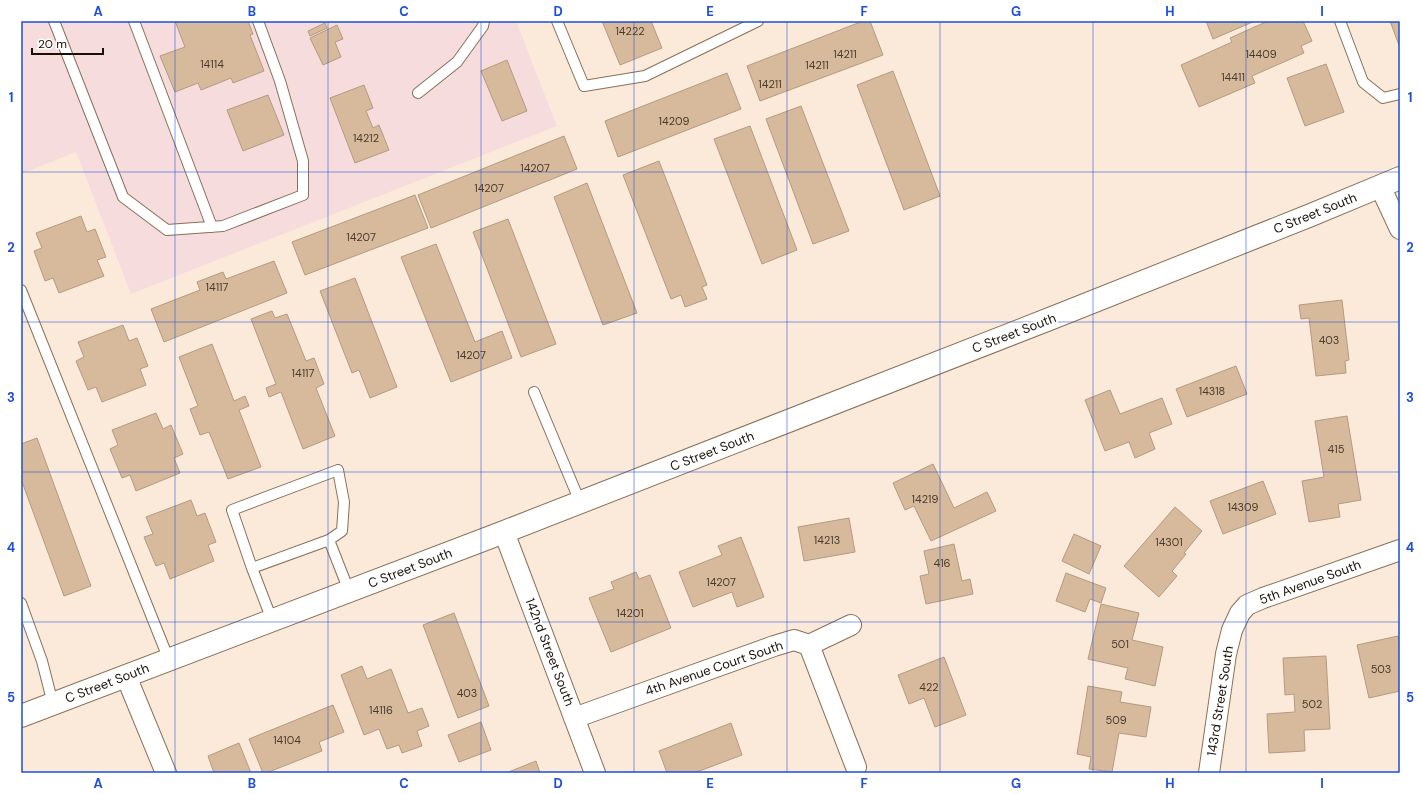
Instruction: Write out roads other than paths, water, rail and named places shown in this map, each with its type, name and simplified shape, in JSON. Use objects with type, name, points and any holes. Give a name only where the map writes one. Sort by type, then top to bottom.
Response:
[{"type":"street","name":"C Street South","points":[[21,716],[504,532],[1059,315],[1400,178]]},
{"type":"street","points":[[1380,186],[1400,229]]},
{"type":"street","name":"142nd Street South","points":[[504,532],[595,773]]},
{"type":"street","name":"5th Avenue South","points":[[1232,630],[1240,613],[1247,606],[1263,598],[1400,550]]},
{"type":"street","points":[[852,625],[809,645],[856,767]]},
{"type":"street","name":"143rd Street South","points":[[1209,773],[1226,654],[1232,630]]},
{"type":"street","name":"4th Avenue Court South","points":[[574,718],[774,646],[794,640],[809,645]]},
{"type":"street","points":[[126,676],[166,773]]},
{"type":"lane","points":[[54,21],[123,197],[167,230],[223,226],[303,195],[303,161],[280,81],[258,21]]},
{"type":"lane","points":[[134,21],[212,227]]},
{"type":"lane","points":[[418,93],[457,62],[483,26],[484,21]]},
{"type":"lane","points":[[557,21],[584,86],[645,76],[758,21]]},
{"type":"lane","points":[[1340,21],[1363,82],[1383,98],[1400,94]]},
{"type":"lane","points":[[21,290],[169,660]]},
{"type":"lane","points":[[534,392],[580,502]]},
{"type":"lane","points":[[252,568],[329,540],[342,531],[344,502],[338,470],[232,510],[252,568],[272,620]]},
{"type":"lane","points":[[329,540],[349,591]]},
{"type":"lane","points":[[21,603],[42,661],[53,704]]}]
